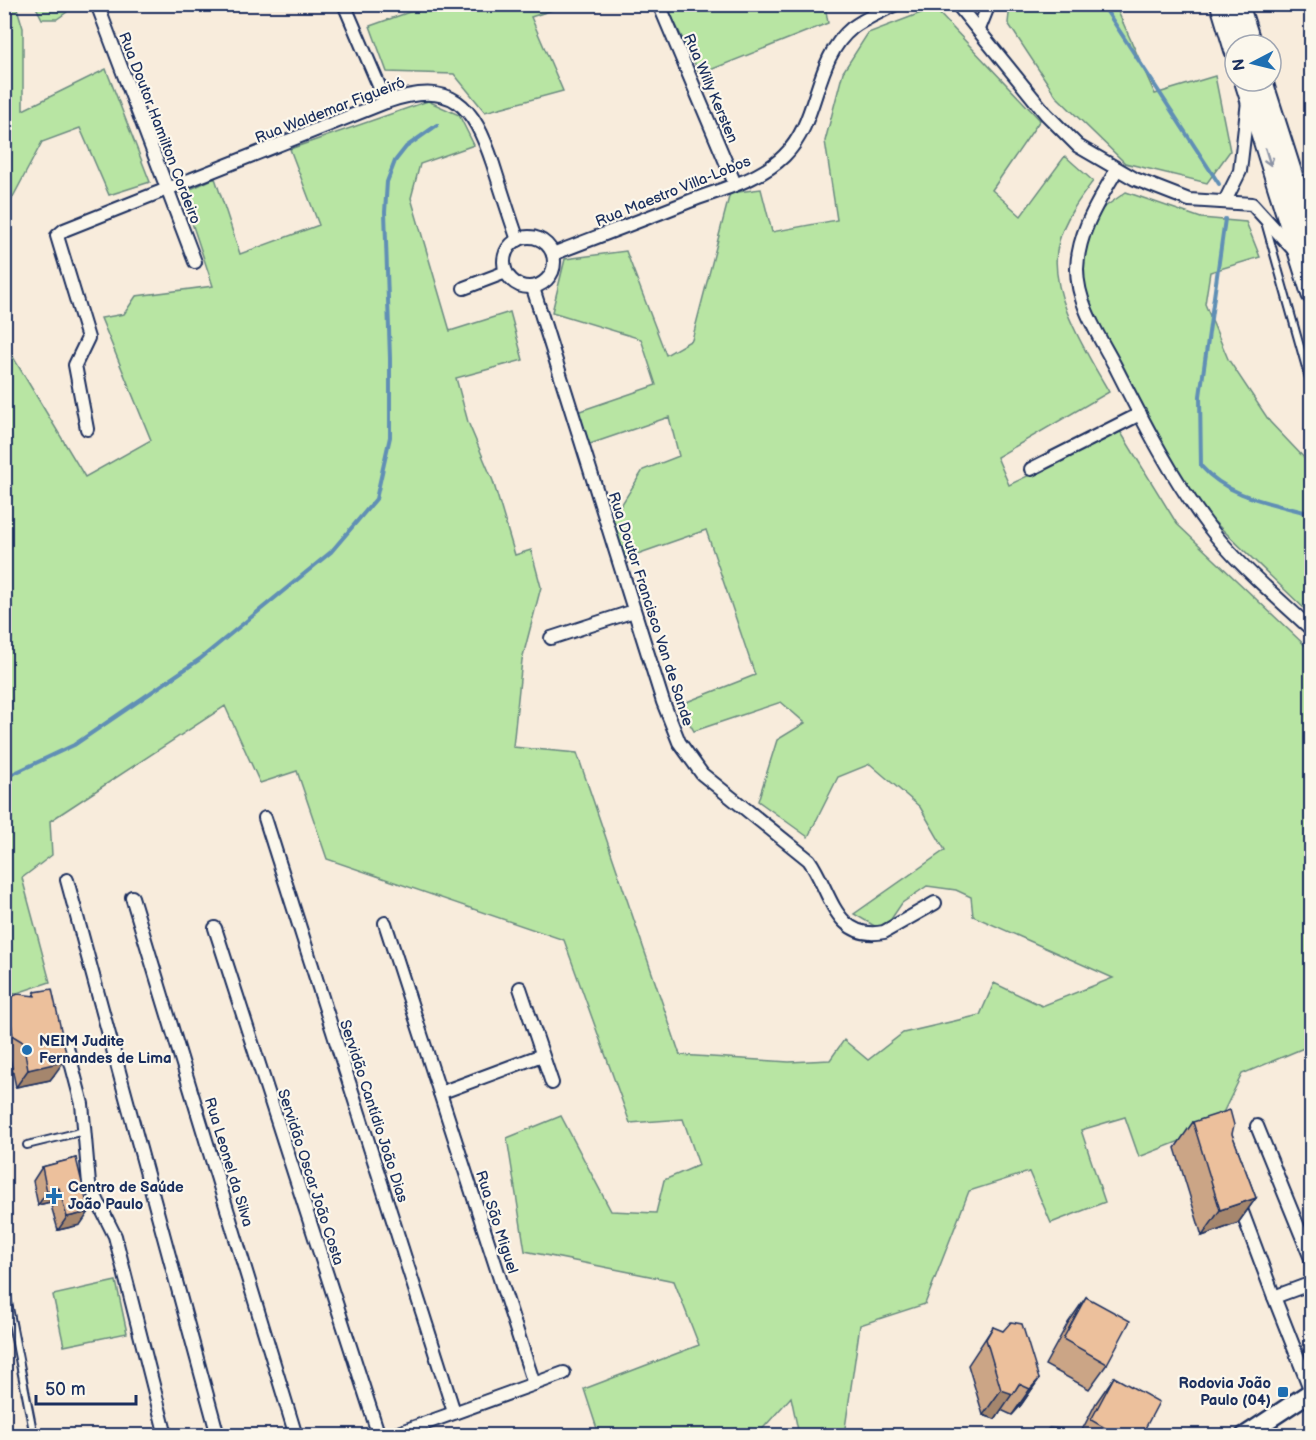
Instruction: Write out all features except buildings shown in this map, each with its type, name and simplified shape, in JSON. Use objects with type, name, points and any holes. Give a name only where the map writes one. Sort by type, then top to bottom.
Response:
[{"type":"highway","points":[[1221,4],[1230,33]]},
{"type":"highway","points":[[1238,4],[1247,33]]},
{"type":"highway","points":[[1254,93],[1311,294]]},
{"type":"highway","points":[[1255,93],[1311,238]]},
{"type":"main road","points":[[1244,1436],[1311,1391]]},
{"type":"street","name":"Rua Doutor Hamilton Cordeiro","points":[[98,4],[195,262]]},
{"type":"street","points":[[344,4],[386,102]]},
{"type":"street","name":"Rua Willy Kersten","points":[[659,4],[735,184]]},
{"type":"street","name":"Rua Maestro Villa-Lobos","points":[[553,254],[735,184],[770,167],[792,148],[803,129],[831,54],[840,40],[864,20],[896,4]]},
{"type":"street","points":[[957,4],[1062,131],[1078,146],[1117,169],[1190,200],[1210,203],[1245,201],[1263,213],[1298,254]]},
{"type":"street","points":[[979,29],[989,4]]},
{"type":"street","name":"Rua Waldemar Figueiró","points":[[87,429],[75,365],[88,338],[57,236],[64,230],[386,102],[427,92],[453,99],[466,107],[481,129],[518,240]]},
{"type":"street","points":[[1225,201],[1236,185],[1240,171],[1251,93]]},
{"type":"street","points":[[1117,169],[1082,236],[1077,269],[1079,287],[1090,318],[1176,479],[1209,527],[1227,548],[1311,630]]},
{"type":"street","points":[[534,237],[549,246],[553,254],[555,261],[551,276],[540,286],[533,288],[517,284],[506,272],[504,257],[512,244],[518,240],[534,237]]},
{"type":"street","points":[[464,288],[506,272]]},
{"type":"street","name":"Rua Doutor Francisco Van de Sande","points":[[533,288],[671,723],[689,758],[715,786],[809,860],[845,925],[853,931],[864,934],[884,932],[935,903]]},
{"type":"street","points":[[1031,469],[1140,414]]},
{"type":"street","points":[[551,638],[634,611]]},
{"type":"street","name":"Servidão Cantídio João Dias","points":[[265,818],[454,1412]]},
{"type":"street","points":[[67,880],[219,1436]]},
{"type":"street","name":"Rua Leonel da Silva","points":[[132,897],[296,1436]]},
{"type":"street","name":"Rua São Miguel","points":[[385,923],[534,1384]]},
{"type":"street","name":"Servidão Oscar João Costa","points":[[215,928],[379,1436]]},
{"type":"street","points":[[520,987],[552,1083]]},
{"type":"street","points":[[67,1047],[82,1104],[91,1192],[110,1221],[116,1236],[166,1436]]},
{"type":"street","points":[[440,1093],[542,1055]]},
{"type":"street","points":[[1257,1126],[1311,1261]]},
{"type":"street","points":[[1233,1189],[1311,1391]]},
{"type":"street","points":[[1274,1297],[1311,1283]]},
{"type":"street","points":[[390,1436],[564,1374]]},
{"type":"lane","points":[[1263,213],[1311,389]]},
{"type":"lane","points":[[27,1145],[85,1130]]},
{"type":"lane","points":[[4,1282],[34,1436]]},
{"type":"green space","points":[[5,4],[16,5],[23,28],[23,110],[106,69],[150,182],[109,195],[80,128],[42,142],[5,212]]},
{"type":"green space","points":[[35,5],[66,5],[67,12],[57,19],[42,19]]},
{"type":"green space","points":[[429,5],[567,5],[531,17],[563,91],[485,112],[454,74],[387,72],[370,26]]},
{"type":"green space","points":[[666,5],[825,5],[828,23],[700,74]]},
{"type":"green space","points":[[1010,5],[1115,5],[1155,94],[1215,76],[1230,151],[1207,183],[1125,163],[1056,96],[1008,23]]},
{"type":"green space","points":[[934,8],[1040,120],[992,190],[1021,216],[1065,156],[1093,181],[1065,225],[1059,241],[1056,260],[1058,279],[1070,319],[1109,392],[997,457],[1009,485],[1120,431],[1177,524],[1311,651],[1311,1045],[1242,1074],[1216,1127],[1139,1157],[1125,1117],[1081,1130],[1105,1202],[1051,1223],[1029,1172],[969,1191],[925,1304],[860,1325],[844,1435],[799,1435],[791,1397],[757,1435],[599,1435],[584,1389],[699,1345],[674,1281],[525,1251],[507,1138],[561,1116],[611,1211],[656,1213],[664,1180],[699,1165],[683,1119],[630,1123],[564,940],[327,859],[297,771],[260,783],[225,706],[50,821],[52,855],[22,878],[50,982],[5,997],[4,342],[85,477],[151,440],[101,318],[124,314],[136,296],[213,286],[182,193],[215,178],[240,254],[319,225],[290,149],[428,101],[459,115],[474,145],[420,164],[411,198],[450,331],[510,312],[523,360],[456,378],[468,422],[493,481],[515,555],[531,550],[541,587],[522,660],[513,747],[577,753],[680,1055],[789,1062],[830,1060],[844,1040],[868,1060],[903,1033],[980,1015],[994,983],[1042,1006],[1113,978],[973,916],[971,897],[956,890],[927,886],[902,903],[883,931],[854,914],[945,850],[920,807],[870,764],[838,777],[808,837],[758,801],[777,740],[805,723],[781,702],[694,731],[679,705],[755,675],[706,530],[623,559],[612,520],[643,470],[679,456],[669,417],[587,445],[577,412],[656,385],[641,339],[552,312],[565,259],[626,251],[666,355],[692,340],[730,193],[761,189],[772,232],[837,220],[825,141],[843,72],[868,33]]},
{"type":"green space","points":[[1126,192],[1201,218],[1246,222],[1260,257],[1210,272],[1205,304],[1228,359],[1270,422],[1311,465],[1311,615],[1199,507],[1168,455],[1094,314],[1083,285],[1082,249],[1095,214]]},
{"type":"green space","points":[[116,1281],[127,1333],[64,1346],[53,1295]]},
{"type":"waterway","points":[[1102,4],[1219,184]]},
{"type":"waterway","points":[[4,778],[74,745],[200,659],[331,552],[376,499],[390,437],[385,212],[387,182],[395,161],[406,147],[437,125]]},
{"type":"waterway","points":[[1225,219],[1200,396],[1201,466],[1212,477],[1238,492],[1312,514]]},
{"type":"place","name":"NEIM Judite Fernandes de Lima","points":[[27,1050]]},
{"type":"place","name":"Centro de Saúde João Paulo","points":[[54,1196]]},
{"type":"place","name":"Rodovia João Paulo (04)","points":[[1283,1392]]}]
